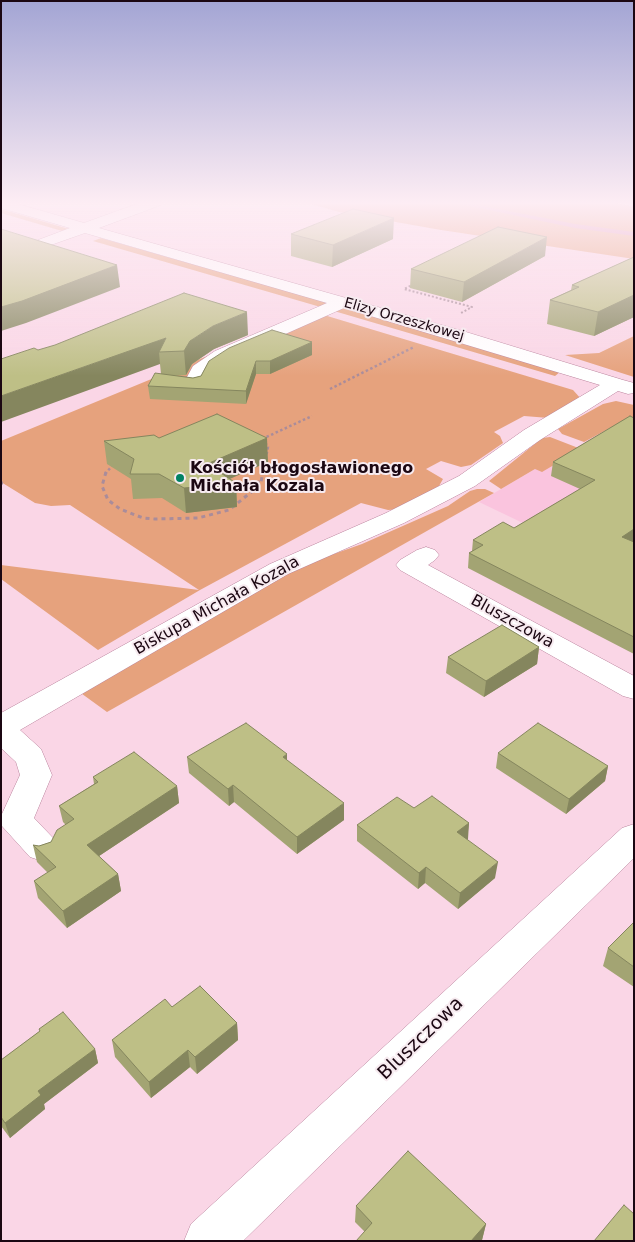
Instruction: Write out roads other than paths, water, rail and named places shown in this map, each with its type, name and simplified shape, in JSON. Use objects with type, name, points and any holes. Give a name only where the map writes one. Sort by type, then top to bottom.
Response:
[{"type":"street","name":"Elizy Orzeszkowej","points":[[195,260],[343,302],[625,387]]},
{"type":"street","points":[[165,382],[194,383],[200,370],[222,355],[343,302]]},
{"type":"street","name":"Biskupa Michała Kozala","points":[[1,728],[279,569],[395,518],[467,480],[496,462],[532,435],[625,387]]},
{"type":"street","name":"Bluszczowa","points":[[426,555],[408,565],[634,689]]},
{"type":"street","points":[[1,728],[30,757],[36,775],[16,821],[42,848]]},
{"type":"street","name":"Bluszczowa","points":[[208,1241],[634,837]]},
{"type":"place","name":"Kościół błogosławionego Michała Kozala","points":[[180,478]]}]
